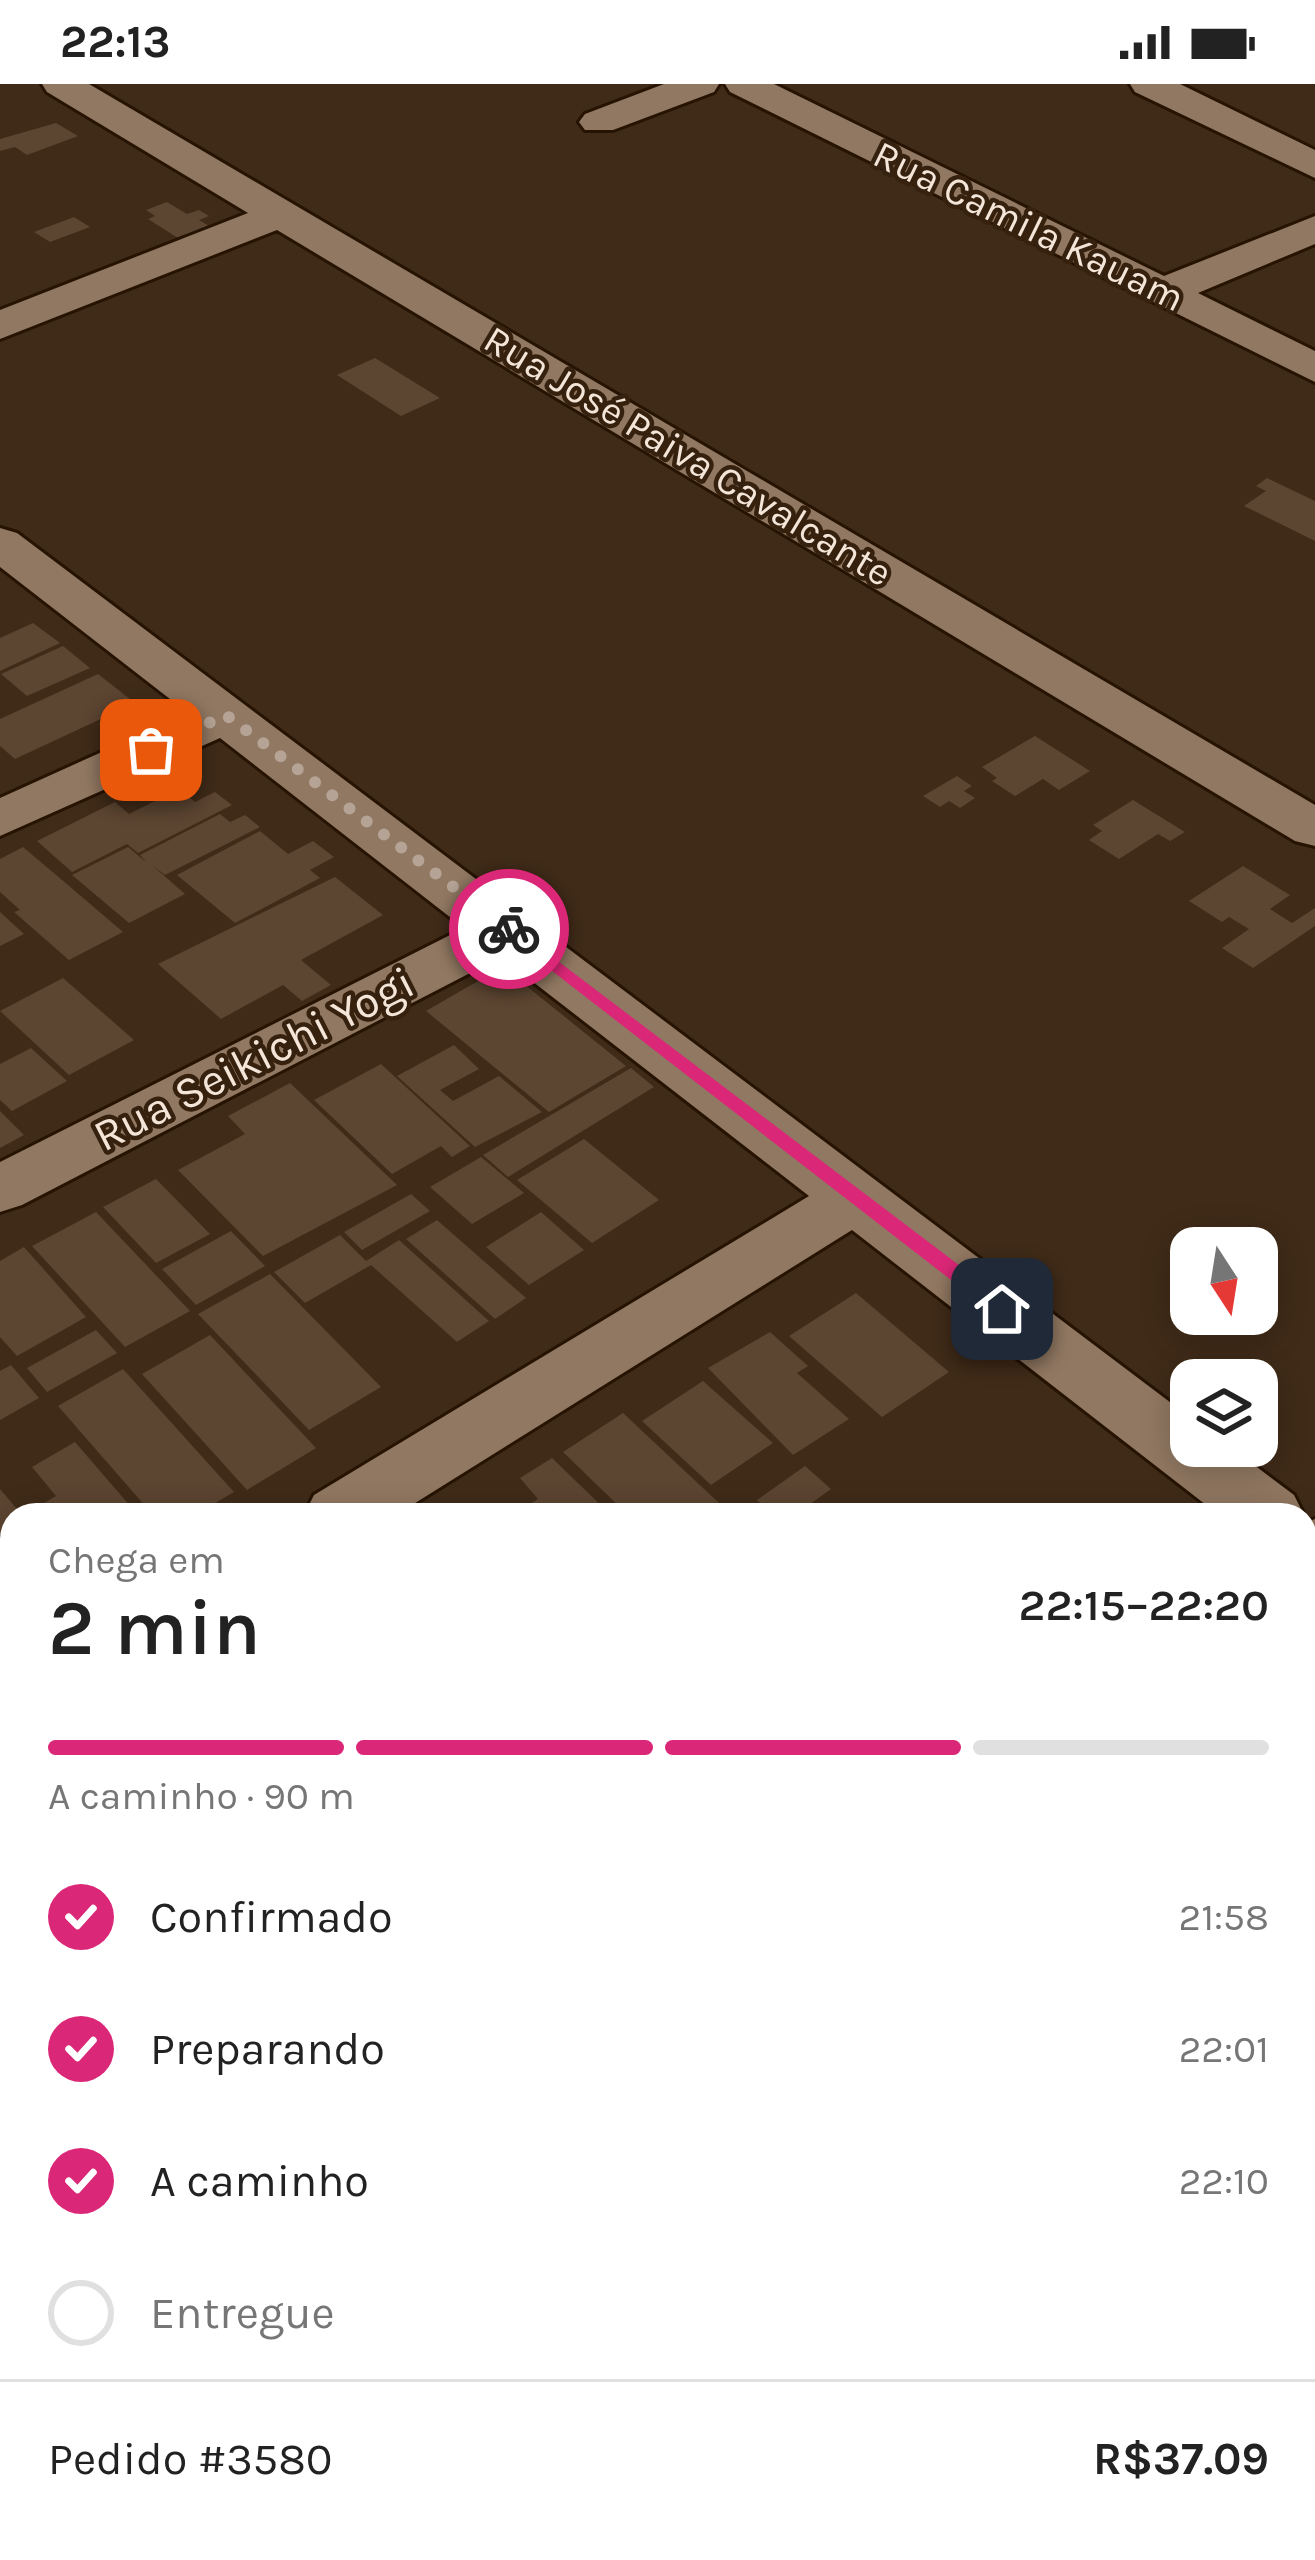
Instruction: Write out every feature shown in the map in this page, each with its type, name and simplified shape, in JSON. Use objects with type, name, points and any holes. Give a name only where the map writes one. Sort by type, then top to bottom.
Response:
[{"type":"street","name":"Rua José Paiva Cavalcante","points":[[61,84],[1315,829]]},
{"type":"street","points":[[599,122],[700,84]]},
{"type":"street","name":"Rua Camila Kauam","points":[[744,84],[1315,368]]},
{"type":"street","points":[[1149,84],[1315,166]]},
{"type":"street","points":[[0,326],[280,214]]},
{"type":"street","points":[[1162,292],[1315,229]]},
{"type":"street","points":[[0,543],[859,1196],[1254,1503]]},
{"type":"street","points":[[0,819],[226,715]]},
{"type":"street","name":"Rua Seikichi Yogi","points":[[0,1190],[509,929]]},
{"type":"street","points":[[359,1503],[859,1196]]},
{"type":"building","points":[[56,123],[78,136],[27,155],[15,147],[0,151],[0,139]]},
{"type":"building","points":[[167,202],[187,214],[199,210],[209,216],[199,220],[209,226],[178,238],[148,219],[155,216],[146,210]]},
{"type":"building","points":[[74,217],[90,227],[50,242],[34,232]]},
{"type":"building","points":[[375,358],[440,398],[401,416],[337,375]]},
{"type":"building","points":[[1267,478],[1315,501],[1315,541],[1244,506],[1266,491],[1256,486]]},
{"type":"building","points":[[33,623],[60,643],[0,671],[0,638]]},
{"type":"building","points":[[63,646],[90,668],[27,696],[1,674]]},
{"type":"building","points":[[98,674],[135,703],[15,759],[0,746],[0,719]]},
{"type":"building","points":[[1035,736],[1090,771],[1059,790],[1043,779],[1015,796],[992,781],[997,778],[982,767]]},
{"type":"building","points":[[957,776],[972,786],[964,791],[975,798],[960,808],[949,801],[940,807],[923,796]]},
{"type":"building","points":[[179,789],[195,802],[215,792],[232,805],[138,853],[127,844],[72,872],[37,841],[115,802],[129,814]]},
{"type":"building","points":[[1133,800],[1185,832],[1170,841],[1158,834],[1119,859],[1089,840],[1102,831],[1093,825]]},
{"type":"building","points":[[220,814],[230,822],[245,815],[260,827],[165,875],[152,865],[185,894],[129,923],[72,875],[128,847],[146,862],[140,855]]},
{"type":"building","points":[[260,831],[288,854],[313,841],[334,857],[310,870],[320,878],[235,923],[177,875]]},
{"type":"building","points":[[23,847],[123,932],[69,960],[14,912],[20,910],[0,892],[0,859]]},
{"type":"building","points":[[1243,866],[1290,895],[1270,909],[1292,923],[1315,908],[1315,926],[1253,968],[1222,948],[1249,929],[1229,917],[1222,922],[1189,901]]},
{"type":"building","points":[[335,877],[383,915],[301,960],[331,985],[302,1001],[283,985],[221,1019],[158,964]]},
{"type":"building","points":[[0,912],[24,934],[0,946]]},
{"type":"building","points":[[485,977],[519,980],[626,1066],[549,1112],[426,1011]]},
{"type":"building","points":[[63,978],[134,1040],[69,1075],[0,1011]]},
{"type":"building","points":[[454,1045],[479,1069],[440,1090],[453,1101],[499,1076],[542,1112],[475,1147],[397,1076]]},
{"type":"building","points":[[31,1048],[67,1081],[12,1111],[0,1100],[0,1064]]},
{"type":"building","points":[[381,1064],[470,1146],[452,1157],[441,1146],[392,1174],[314,1100]]},
{"type":"building","points":[[631,1068],[654,1087],[508,1177],[483,1155]]},
{"type":"building","points":[[290,1083],[397,1185],[263,1256],[178,1170],[245,1134],[228,1116]]},
{"type":"building","points":[[0,1111],[24,1135],[0,1148]]},
{"type":"building","points":[[584,1139],[659,1200],[592,1243],[517,1180]]},
{"type":"building","points":[[481,1157],[524,1193],[472,1224],[430,1187]]},
{"type":"building","points":[[156,1179],[210,1234],[156,1263],[103,1207]]},
{"type":"building","points":[[411,1194],[430,1211],[362,1250],[344,1232]]},
{"type":"building","points":[[96,1212],[190,1311],[125,1347],[32,1246]]},
{"type":"building","points":[[541,1212],[584,1250],[529,1285],[486,1247]]},
{"type":"building","points":[[437,1220],[526,1298],[495,1319],[406,1239]]},
{"type":"building","points":[[231,1231],[265,1266],[196,1305],[162,1269]]},
{"type":"building","points":[[340,1235],[366,1261],[399,1240],[489,1321],[457,1342],[371,1265],[305,1303],[274,1272]]},
{"type":"building","points":[[24,1247],[86,1317],[17,1356],[0,1337],[0,1261]]},
{"type":"building","points":[[270,1274],[381,1387],[309,1430],[198,1314]]},
{"type":"building","points":[[856,1293],[949,1372],[882,1417],[789,1336]]},
{"type":"building","points":[[96,1330],[117,1353],[47,1392],[27,1368]]},
{"type":"building","points":[[770,1332],[808,1366],[797,1373],[849,1419],[793,1455],[708,1368]]},
{"type":"building","points":[[210,1335],[316,1448],[247,1490],[142,1374]]},
{"type":"building","points":[[11,1365],[39,1398],[0,1420],[0,1371]]},
{"type":"building","points":[[123,1369],[234,1492],[215,1503],[143,1503],[58,1406]]},
{"type":"building","points":[[703,1381],[773,1443],[711,1485],[642,1421]]},
{"type":"building","points":[[623,1413],[719,1503],[616,1503],[563,1452]]},
{"type":"building","points":[[75,1442],[128,1503],[44,1503],[56,1496],[32,1467]]},
{"type":"building","points":[[552,1458],[599,1503],[532,1503],[538,1499],[520,1478]]},
{"type":"building","points":[[805,1466],[831,1489],[812,1503],[757,1500]]},
{"type":"way so far","points":[[151,750],[226,715],[509,929]]},
{"type":"route","points":[[509,929],[1002,1309]]}]
